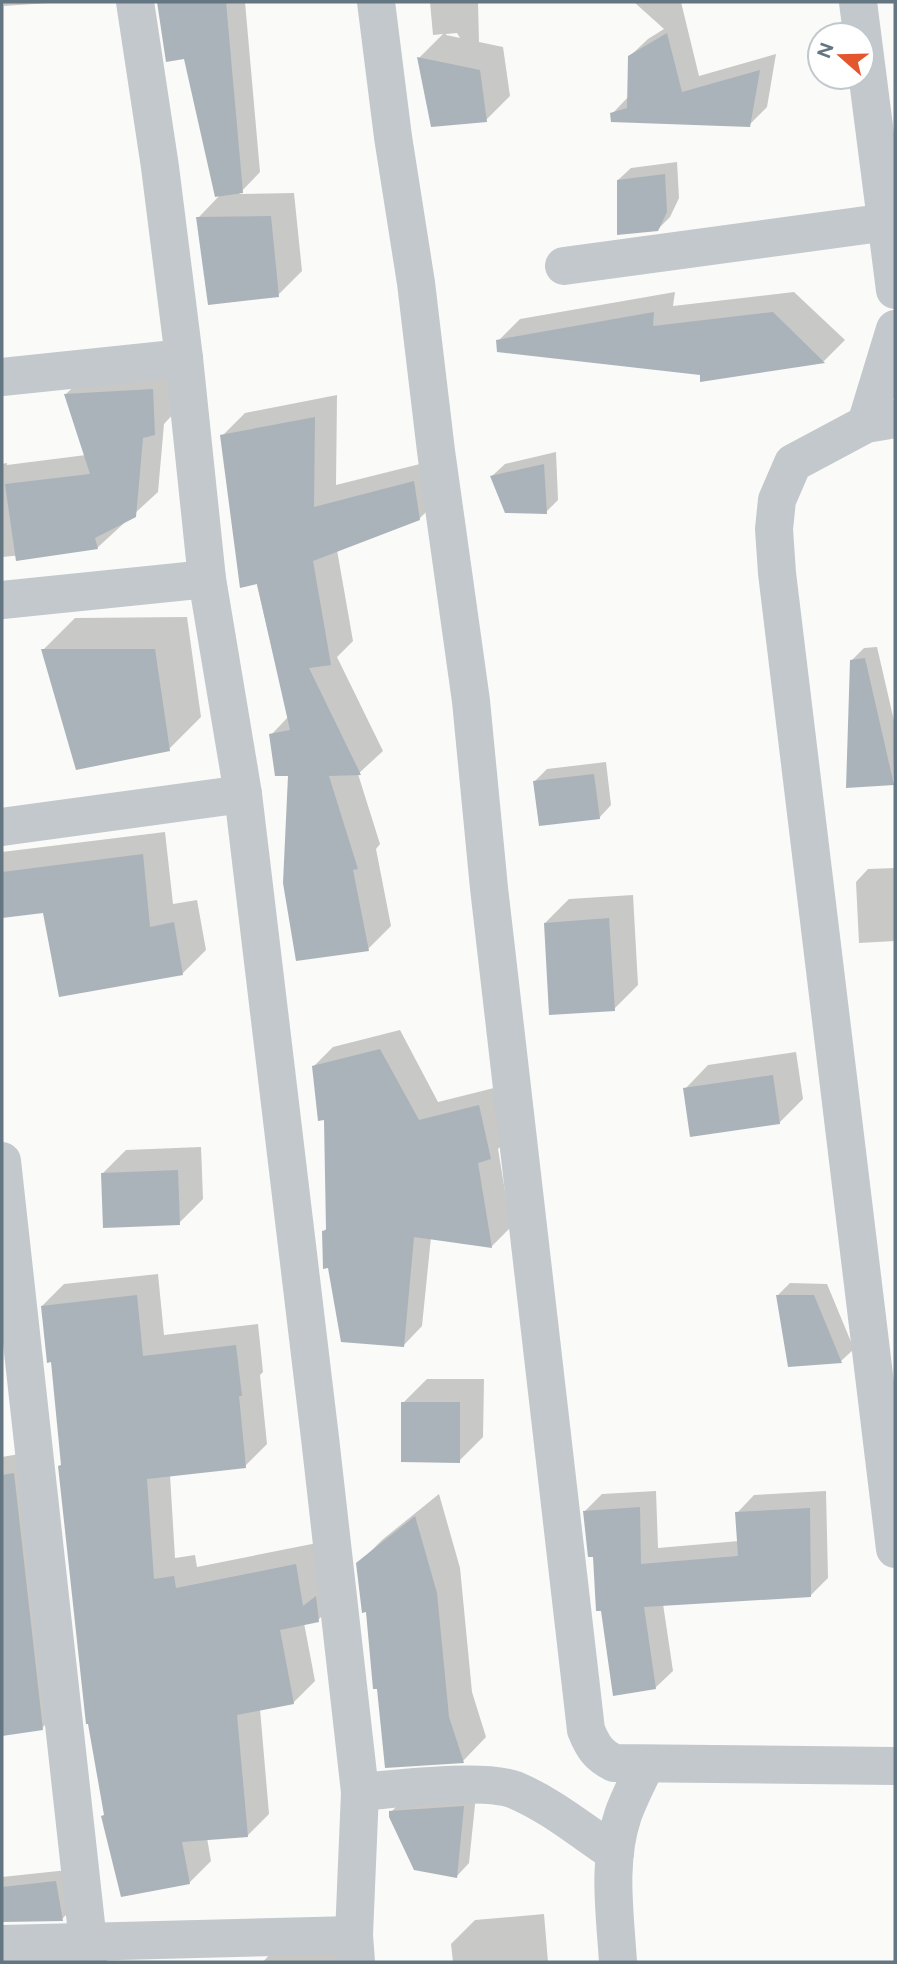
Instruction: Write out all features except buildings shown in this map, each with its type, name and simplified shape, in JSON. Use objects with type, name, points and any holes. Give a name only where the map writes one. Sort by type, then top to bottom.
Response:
[{"type":"street","points":[[2,1944],[88,1952],[355,1948],[360,1791],[243,794],[207,579],[184,358],[160,167],[135,2]]},
{"type":"street","points":[[376,2],[471,701],[489,888],[586,1730],[593,1748],[601,1757],[614,1763],[895,1766]]},
{"type":"street","points":[[858,2],[895,289]]},
{"type":"street","points":[[564,266],[888,222]]},
{"type":"street","points":[[895,329],[881,422],[793,463],[777,500],[774,528],[777,573],[895,1549]]},
{"type":"street","points":[[2,377],[184,358]]},
{"type":"street","points":[[2,600],[207,579]]},
{"type":"street","points":[[2,827],[243,794]]},
{"type":"street","points":[[2,1161],[88,1952]]},
{"type":"street","points":[[618,1962],[612,1882],[615,1853],[623,1815],[646,1764]]},
{"type":"street","points":[[360,1791],[480,1785],[512,1789],[536,1800],[615,1853]]}]
